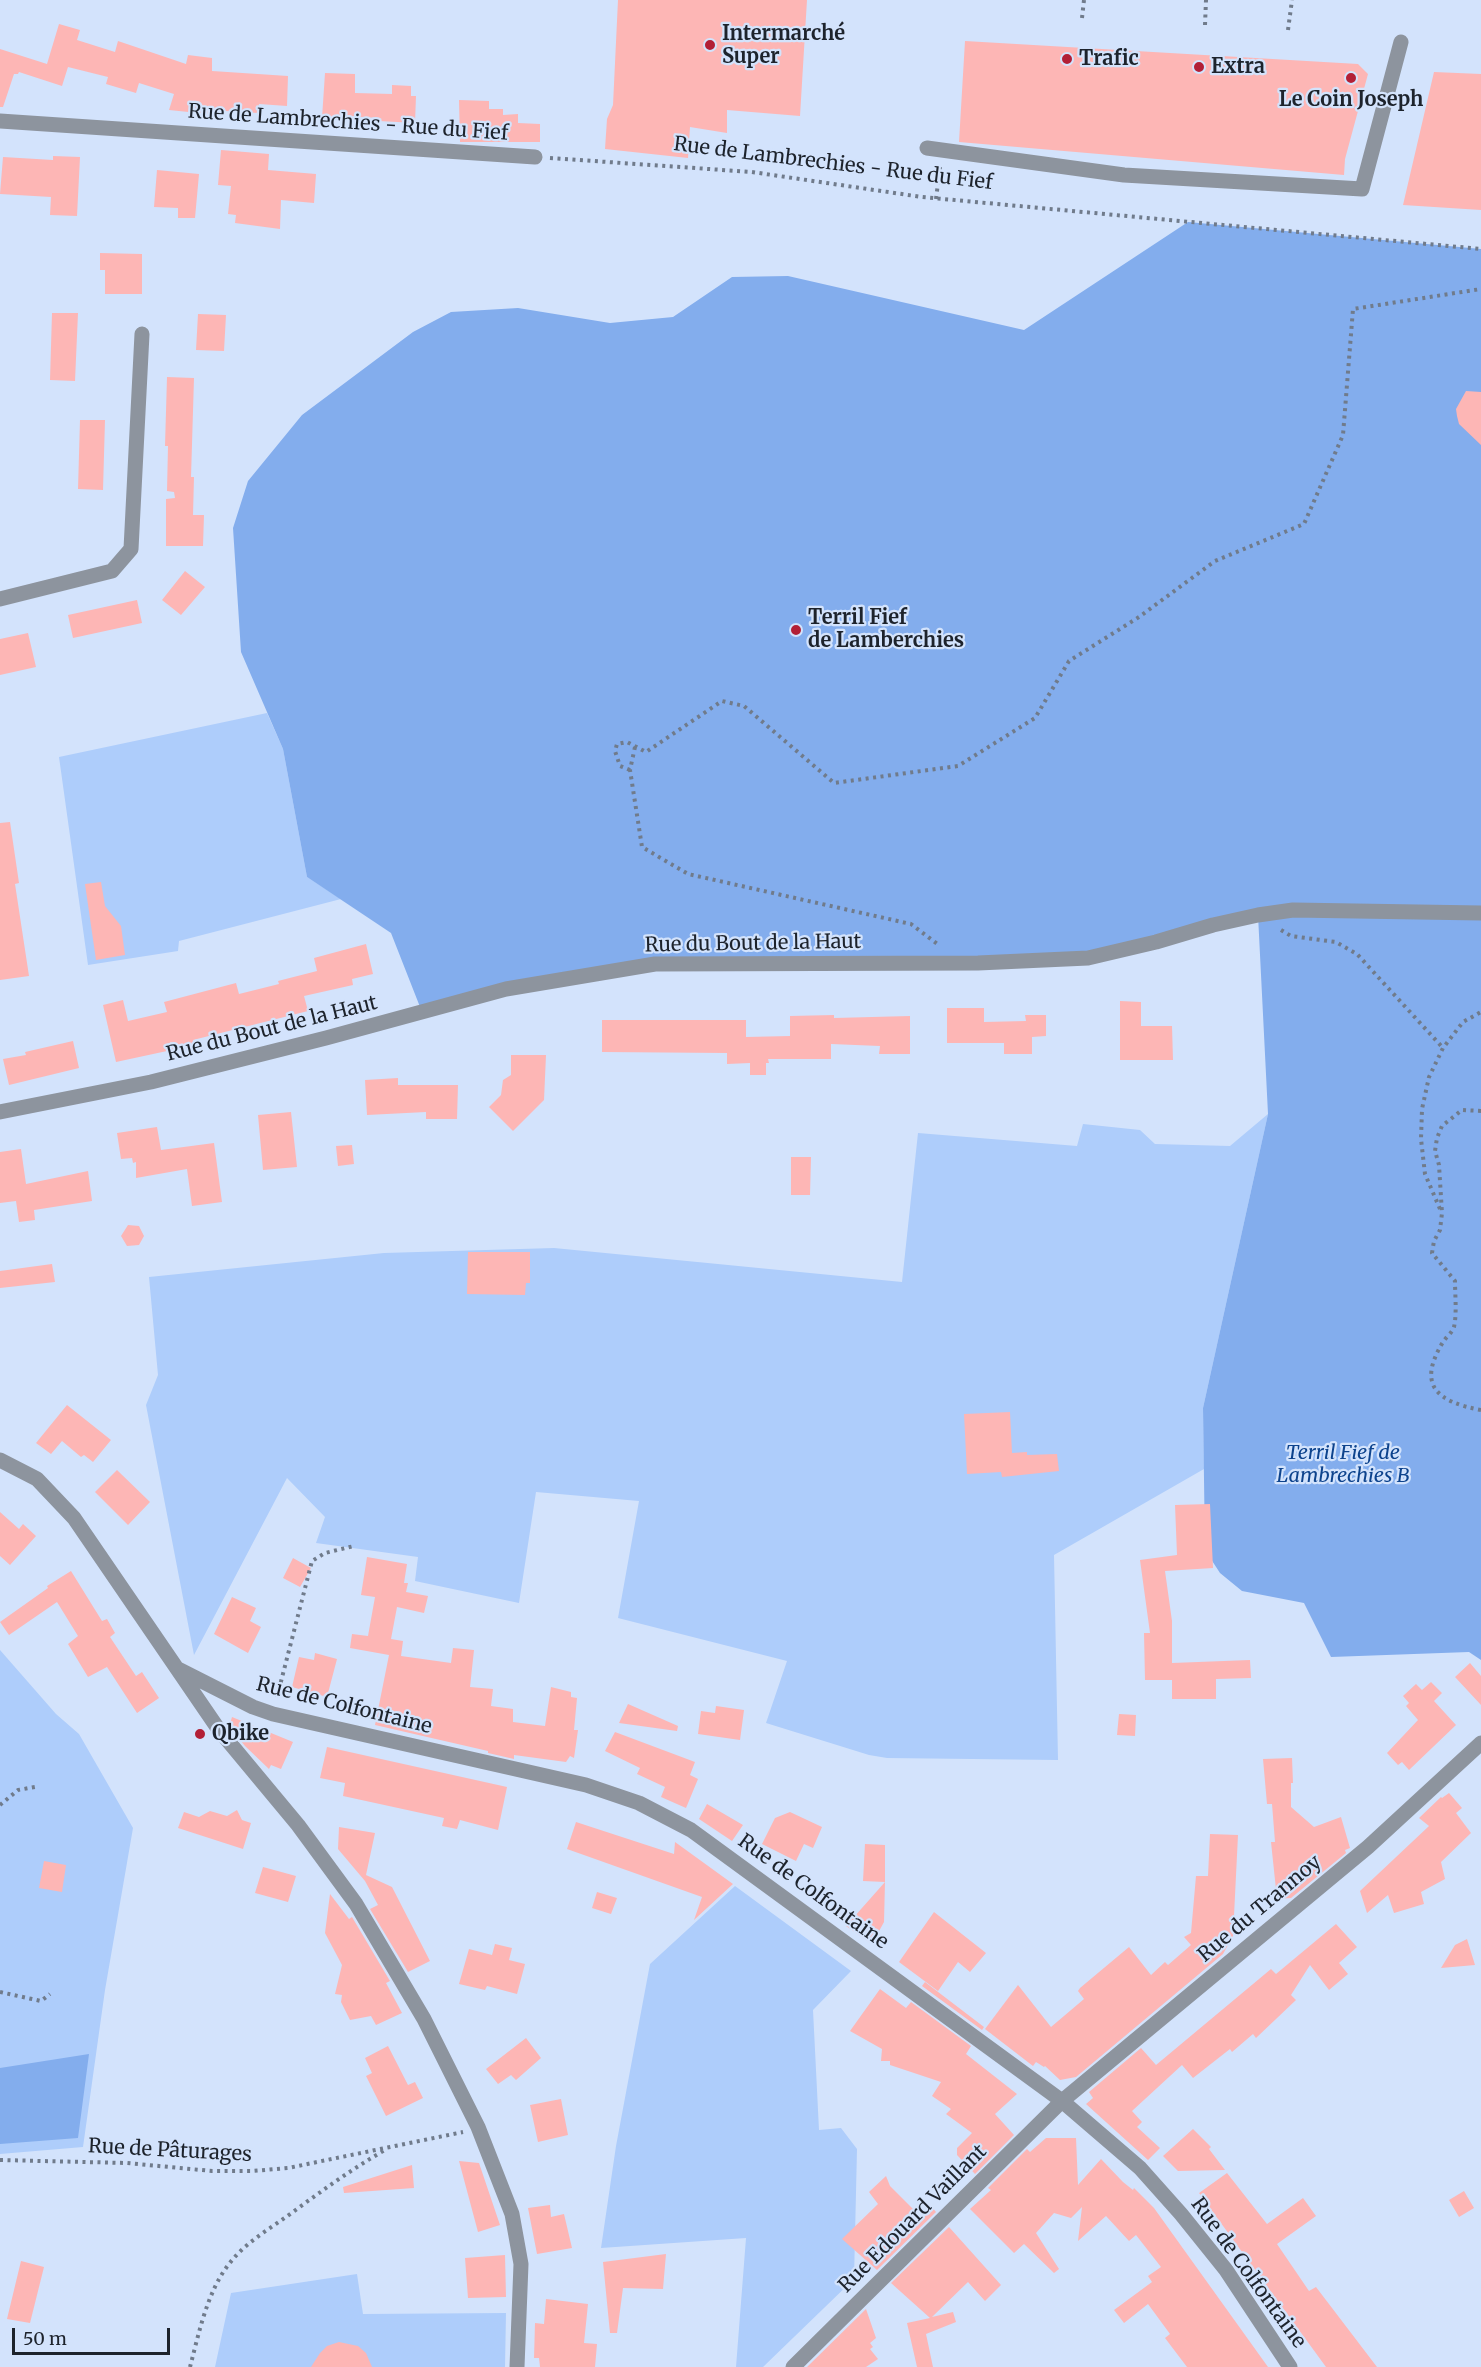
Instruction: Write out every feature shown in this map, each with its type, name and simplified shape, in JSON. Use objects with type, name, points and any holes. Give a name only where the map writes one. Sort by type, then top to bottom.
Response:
[{"type":"street","points":[[934,149],[1124,175],[1362,189],[1401,42]]},
{"type":"street","name":"Rue de Lambrechies - Rue du Fief","points":[[0,121],[535,157]]},
{"type":"street","points":[[0,599],[112,571],[131,549],[142,333]]},
{"type":"street","name":"Rue du Bout de la Haut","points":[[0,1112],[151,1082],[506,989],[655,964],[969,963],[1088,958],[1258,915],[1293,910],[1481,913]]},
{"type":"street","points":[[0,1460],[37,1479],[74,1518],[219,1730],[298,1825],[356,1904],[424,2019],[478,2127],[512,2214],[519,2241],[521,2282],[517,2367]]},
{"type":"street","name":"Rue de Colfontaine","points":[[178,1669],[252,1707],[273,1714],[586,1785],[639,1803],[691,1830],[1062,2101],[1140,2168],[1226,2270],[1290,2367]]},
{"type":"street","name":"Rue du Trannoy","points":[[1062,2101],[1368,1847],[1481,1743]]},
{"type":"street","name":"Rue Edouard Vaillant","points":[[793,2367],[1062,2101]]},
{"type":"path","points":[[1082,18],[1084,0]]},
{"type":"path","points":[[1206,0],[1206,26]]},
{"type":"path","points":[[1288,30],[1292,0]]},
{"type":"path","points":[[934,149],[936,199]]},
{"type":"path","name":"Rue de Lambrechies - Rue du Fief","points":[[535,157],[752,171],[936,199],[1481,249]]},
{"type":"path","points":[[630,770],[620,766],[615,751],[617,744],[627,742],[646,752],[722,701],[744,706],[834,783],[958,766],[1035,718],[1069,661],[1139,617],[1215,561],[1304,524],[1343,435],[1353,309],[1481,289]]},
{"type":"path","points":[[635,747],[630,770],[642,847],[688,874],[911,924],[922,932]]},
{"type":"path","points":[[1258,915],[1291,936],[1336,942],[1357,954],[1443,1048]]},
{"type":"path","points":[[1442,1213],[1425,1174],[1421,1139],[1422,1109],[1429,1077],[1443,1048],[1463,1022],[1481,1012]]},
{"type":"path","points":[[1481,1111],[1462,1110],[1442,1126],[1437,1138],[1435,1151],[1439,1165],[1442,1213],[1440,1230],[1434,1240],[1432,1253],[1455,1281],[1454,1329],[1443,1342],[1431,1368],[1433,1388],[1445,1399],[1458,1405],[1481,1410]]},
{"type":"path","points":[[273,1714],[312,1560],[325,1553],[354,1546]]},
{"type":"path","points":[[0,1805],[18,1790],[35,1787]]},
{"type":"path","points":[[0,1992],[41,2001],[50,1994]]},
{"type":"path","name":"Rue de Pâturages","points":[[0,2160],[127,2163],[212,2171],[253,2171],[288,2168],[478,2127]]},
{"type":"path","points":[[190,2367],[212,2295],[228,2264],[247,2245],[348,2171],[390,2147]]},
{"type":"shaded area","points":[[267,713],[283,749],[307,877],[341,899],[179,941],[178,951],[88,965],[59,757]]},
{"type":"shaded area","points":[[1268,1114],[1203,1408],[1204,1469],[1054,1555],[1058,1760],[887,1758],[869,1755],[766,1723],[787,1661],[618,1618],[639,1501],[536,1492],[519,1603],[415,1581],[418,1557],[316,1543],[325,1517],[287,1478],[194,1655],[146,1405],[158,1375],[149,1277],[384,1253],[554,1248],[902,1282],[918,1133],[1077,1146],[1083,1124],[1140,1130],[1155,1144],[1230,1146]]},
{"type":"shaded area","points":[[0,1650],[56,1714],[79,1734],[133,1828],[105,1990],[83,2147],[0,2154]]},
{"type":"shaded area","points":[[735,1886],[851,1971],[813,2010],[819,2130],[841,2128],[857,2149],[854,2279],[763,2367],[736,2367],[746,2238],[601,2248],[616,2146],[650,1964]]},
{"type":"shaded area","points":[[357,2274],[363,2314],[506,2313],[505,2367],[215,2367],[231,2293]]},
{"type":"green space","name":"Terril Fief de Lambrechies B","points":[[1188,222],[1481,249],[1481,1660],[1469,1652],[1331,1657],[1304,1603],[1242,1591],[1220,1573],[1205,1550],[1203,1408],[1268,1114],[1258,915],[1088,958],[655,964],[422,1012],[391,933],[307,877],[283,749],[241,652],[233,528],[248,481],[302,415],[413,332],[451,312],[518,308],[610,323],[673,317],[732,277],[788,276],[1024,330]]},
{"type":"green space","points":[[89,2054],[78,2138],[0,2144],[0,2068]]},
{"type":"building","name":"Intermarché Super","points":[[618,0],[807,0],[800,116],[727,110],[727,133],[690,127],[688,158],[605,149],[607,119],[613,105]]},
{"type":"building","points":[[59,24],[80,30],[77,40],[115,52],[118,41],[186,64],[188,55],[212,58],[212,71],[288,76],[287,106],[259,104],[258,113],[209,110],[208,114],[169,110],[174,94],[139,83],[136,93],[106,84],[108,77],[68,67],[62,86],[19,72],[14,74],[3,107],[0,107],[0,49],[47,64]]},
{"type":"building","points":[[965,41],[1358,64],[1368,74],[1345,159],[1344,175],[959,142]]},
{"type":"building","points":[[1434,72],[1481,74],[1481,210],[1403,205]]},
{"type":"building","points":[[325,73],[355,74],[355,93],[392,94],[392,85],[411,86],[411,96],[416,96],[415,123],[342,116],[342,119],[322,118]]},
{"type":"building","points":[[459,100],[489,101],[489,109],[503,109],[503,115],[518,114],[518,123],[540,124],[540,142],[460,142]]},
{"type":"building","points":[[221,150],[269,154],[268,170],[316,174],[314,203],[281,200],[280,229],[235,223],[236,215],[228,214],[231,186],[218,185]]},
{"type":"building","points":[[53,156],[80,157],[77,216],[50,215],[51,197],[0,194],[3,157],[53,160]]},
{"type":"building","points":[[157,170],[199,174],[195,218],[178,218],[178,208],[154,207]]},
{"type":"building","points":[[100,253],[142,254],[142,294],[105,294],[105,270],[100,270]]},
{"type":"building","points":[[52,313],[78,313],[75,381],[50,380]]},
{"type":"building","points":[[198,314],[226,315],[224,351],[196,350]]},
{"type":"building","points":[[167,377],[194,378],[191,477],[194,477],[193,515],[204,515],[203,546],[166,546],[166,499],[175,498],[174,492],[167,491],[168,446],[165,446]]},
{"type":"building","points":[[1466,391],[1481,392],[1481,445],[1459,424],[1456,409]]},
{"type":"building","points":[[80,420],[105,420],[103,490],[78,489]]},
{"type":"building","points":[[185,571],[205,587],[181,615],[162,600]]},
{"type":"building","points":[[137,600],[142,623],[73,638],[68,615]]},
{"type":"building","points":[[28,633],[36,667],[0,675],[0,639]]},
{"type":"building","points":[[10,822],[19,883],[15,884],[29,976],[0,980],[0,823]]},
{"type":"building","points":[[101,882],[105,906],[121,926],[125,955],[96,960],[85,884]]},
{"type":"building","points":[[366,944],[373,974],[352,979],[353,985],[304,996],[308,1011],[193,1040],[194,1043],[167,1051],[116,1062],[103,1005],[123,1000],[128,1021],[167,1012],[164,1002],[236,983],[239,994],[279,984],[278,981],[317,971],[314,958]]},
{"type":"building","points":[[1120,1001],[1141,1002],[1141,1026],[1172,1026],[1173,1060],[1120,1060]]},
{"type":"building","points":[[947,1008],[984,1008],[984,1022],[1026,1021],[1025,1015],[1046,1015],[1046,1036],[1032,1037],[1032,1054],[1004,1054],[1004,1043],[947,1043]]},
{"type":"building","points":[[834,1015],[834,1018],[910,1016],[910,1054],[879,1054],[880,1046],[831,1044],[831,1059],[768,1059],[766,1075],[750,1075],[750,1063],[727,1064],[727,1053],[602,1052],[602,1020],[746,1020],[746,1037],[790,1036],[790,1016]]},
{"type":"building","points":[[73,1041],[79,1068],[9,1085],[3,1059],[26,1055],[25,1052]]},
{"type":"building","points":[[511,1055],[546,1055],[544,1100],[513,1131],[489,1107],[501,1095],[503,1080],[511,1075]]},
{"type":"building","points":[[398,1078],[398,1085],[458,1085],[457,1119],[426,1119],[426,1112],[367,1115],[365,1080]]},
{"type":"building","points":[[291,1112],[297,1167],[263,1170],[258,1115]]},
{"type":"building","points":[[157,1127],[161,1150],[214,1143],[222,1202],[192,1206],[187,1169],[136,1178],[136,1162],[133,1163],[132,1158],[121,1159],[117,1133]]},
{"type":"building","points":[[352,1145],[354,1164],[338,1166],[336,1146]]},
{"type":"building","points":[[21,1149],[26,1184],[88,1171],[92,1201],[34,1210],[35,1220],[19,1222],[16,1201],[0,1203],[0,1152]]},
{"type":"building","points":[[791,1157],[811,1157],[810,1195],[791,1195]]},
{"type":"building","points":[[128,1225],[139,1226],[144,1236],[139,1245],[127,1246],[121,1236]]},
{"type":"building","points":[[468,1252],[530,1252],[530,1283],[526,1283],[525,1295],[467,1294]]},
{"type":"building","points":[[52,1264],[55,1282],[0,1288],[0,1271]]},
{"type":"building","points":[[67,1405],[111,1440],[93,1462],[84,1455],[81,1457],[62,1441],[51,1454],[36,1443]]},
{"type":"building","points":[[1010,1412],[1012,1453],[1057,1454],[1059,1471],[1002,1477],[1001,1472],[967,1474],[964,1414]]},
{"type":"building","points":[[117,1470],[150,1502],[128,1525],[95,1492]]},
{"type":"building","points":[[1210,1504],[1213,1568],[1165,1571],[1172,1621],[1172,1663],[1250,1660],[1251,1678],[1216,1679],[1216,1699],[1172,1699],[1172,1680],[1145,1680],[1144,1633],[1150,1633],[1140,1560],[1177,1555],[1175,1505]]},
{"type":"building","points":[[0,1512],[19,1529],[23,1524],[36,1536],[10,1565],[0,1556]]},
{"type":"building","points":[[367,1557],[407,1564],[404,1583],[408,1583],[406,1592],[428,1596],[424,1613],[397,1607],[391,1639],[403,1641],[401,1656],[451,1663],[453,1648],[474,1650],[470,1687],[493,1689],[491,1706],[513,1709],[513,1722],[545,1726],[551,1687],[571,1692],[571,1697],[577,1698],[574,1730],[578,1730],[574,1758],[570,1756],[566,1762],[514,1755],[514,1759],[375,1725],[389,1655],[350,1648],[352,1634],[368,1636],[375,1597],[361,1595]]},
{"type":"building","points":[[293,1558],[311,1568],[300,1587],[283,1578]]},
{"type":"building","points":[[71,1571],[102,1621],[107,1619],[115,1633],[110,1637],[136,1676],[142,1672],[159,1698],[137,1713],[107,1667],[88,1677],[68,1644],[78,1636],[57,1602],[9,1635],[0,1622],[48,1588],[47,1586]]},
{"type":"building","points":[[232,1597],[256,1608],[250,1621],[261,1627],[248,1653],[214,1634]]},
{"type":"building","points":[[315,1653],[337,1659],[327,1697],[292,1687],[299,1657],[314,1660]]},
{"type":"building","points":[[1470,1663],[1481,1676],[1481,1705],[1455,1677]]},
{"type":"building","points":[[1431,1682],[1442,1693],[1434,1701],[1456,1725],[1409,1770],[1402,1762],[1398,1765],[1387,1753],[1418,1720],[1406,1706],[1409,1703],[1403,1696],[1416,1684],[1422,1690]]},
{"type":"building","points":[[628,1704],[678,1726],[677,1731],[619,1723]]},
{"type":"building","points":[[716,1706],[744,1710],[740,1740],[698,1734],[701,1711],[715,1713]]},
{"type":"building","points":[[1119,1714],[1136,1715],[1135,1736],[1117,1735]]},
{"type":"building","points":[[232,1717],[293,1742],[281,1769],[271,1765],[269,1769],[245,1746],[229,1727]]},
{"type":"building","points":[[615,1732],[695,1762],[690,1775],[698,1779],[686,1808],[661,1797],[665,1787],[637,1774],[640,1768],[605,1751]]},
{"type":"building","points":[[327,1747],[507,1787],[498,1830],[460,1820],[457,1829],[442,1826],[444,1818],[343,1796],[345,1783],[320,1778]]},
{"type":"building","points":[[1292,1758],[1291,1807],[1314,1827],[1341,1817],[1350,1848],[1291,1898],[1277,1899],[1271,1842],[1275,1842],[1272,1804],[1267,1804],[1263,1759]]},
{"type":"building","points":[[1449,1793],[1462,1808],[1456,1813],[1471,1833],[1441,1862],[1445,1879],[1421,1892],[1424,1904],[1394,1913],[1388,1895],[1367,1913],[1360,1891],[1429,1826],[1419,1818],[1441,1797]]},
{"type":"building","points":[[707,1804],[743,1825],[732,1841],[699,1819]]},
{"type":"building","points":[[237,1810],[242,1820],[251,1823],[243,1849],[178,1828],[184,1812],[199,1817],[210,1811],[227,1816]]},
{"type":"building","points":[[790,1812],[822,1827],[813,1848],[804,1844],[796,1861],[762,1844],[775,1818]]},
{"type":"building","points":[[576,1822],[674,1854],[675,1842],[733,1884],[694,1920],[702,1897],[567,1849]]},
{"type":"building","points":[[339,1827],[375,1833],[366,1875],[392,1887],[430,1961],[408,1972],[370,1909],[378,1905],[365,1881],[338,1849]]},
{"type":"building","points":[[1210,1834],[1238,1835],[1233,1936],[1223,1954],[1076,2077],[1060,2080],[1045,2066],[1036,2062],[1033,2066],[985,2029],[1018,1985],[1051,2027],[1084,1999],[1078,1991],[1080,1988],[1129,1947],[1151,1975],[1165,1962],[1168,1965],[1191,1945],[1184,1937],[1191,1933],[1196,1876],[1208,1876]]},
{"type":"building","points":[[865,1844],[885,1845],[885,1882],[863,1881]]},
{"type":"building","points":[[44,1861],[66,1865],[62,1892],[39,1888]]},
{"type":"building","points":[[263,1867],[296,1876],[288,1902],[255,1893]]},
{"type":"building","points":[[885,1882],[884,1922],[872,1944],[846,1926]]},
{"type":"building","points":[[597,1892],[617,1898],[611,1914],[592,1908]]},
{"type":"building","points":[[330,1894],[349,1919],[352,1917],[390,1981],[386,1983],[402,2013],[376,2025],[371,2016],[350,2020],[341,2002],[342,1995],[335,1994],[342,1965],[325,1933]]},
{"type":"building","points":[[934,1912],[986,1953],[970,1972],[958,1962],[938,1991],[899,1962]]},
{"type":"building","points":[[1336,1924],[1357,1947],[1339,1963],[1348,1974],[1329,1990],[1310,1965],[1291,1995],[1296,2000],[1256,2038],[1253,2034],[1232,2052],[1230,2049],[1193,2078],[1182,2065],[1132,2111],[1142,2122],[1137,2127],[1160,2148],[1148,2160],[1086,2104],[1093,2098],[1089,2092],[1141,2048],[1156,2065],[1271,1969],[1276,1974]]},
{"type":"building","points":[[1467,1939],[1475,1965],[1441,1968],[1455,1945]]},
{"type":"building","points":[[495,1944],[512,1948],[509,1960],[525,1964],[517,1994],[487,1986],[485,1990],[459,1984],[469,1949],[492,1955]]},
{"type":"building","points":[[925,1982],[984,2027],[982,2030],[922,1986]]},
{"type":"building","points":[[880,1989],[906,2008],[911,2002],[971,2046],[966,2054],[1017,2094],[995,2114],[1014,2135],[975,2174],[957,2155],[957,2148],[972,2133],[946,2114],[951,2109],[932,2096],[941,2082],[890,2065],[890,2061],[881,2061],[882,2049],[850,2031]]},
{"type":"building","points":[[526,2038],[541,2058],[516,2080],[511,2075],[498,2084],[486,2069]]},
{"type":"building","points":[[388,2046],[408,2085],[415,2082],[423,2098],[386,2116],[366,2076],[372,2073],[365,2058]]},
{"type":"building","points":[[561,2099],[568,2135],[538,2142],[530,2105]]},
{"type":"building","points":[[1193,2129],[1211,2147],[1209,2149],[1225,2170],[1178,2171],[1163,2156]]},
{"type":"building","points":[[1046,2138],[1076,2138],[1078,2185],[1101,2159],[1123,2182],[1133,2190],[1134,2188],[1154,2208],[1268,2367],[1187,2367],[1165,2338],[1170,2334],[1148,2304],[1124,2323],[1114,2310],[1152,2282],[1148,2276],[1161,2267],[1136,2235],[1129,2241],[1106,2216],[1078,2241],[1082,2207],[1071,2218],[1054,2213],[1036,2233],[1059,2269],[1054,2273],[1024,2244],[1014,2253],[970,2209],[991,2190],[988,2188],[1027,2149],[1030,2152]]},
{"type":"building","points":[[459,2161],[479,2163],[500,2225],[478,2232]]},
{"type":"building","points":[[412,2165],[414,2188],[344,2193],[343,2187]]},
{"type":"building","points":[[1227,2173],[1267,2224],[1303,2198],[1316,2216],[1277,2244],[1309,2291],[1316,2287],[1377,2367],[1326,2367],[1199,2193]]},
{"type":"building","points":[[886,2176],[890,2186],[920,2216],[931,2206],[936,2212],[877,2270],[842,2239],[878,2204],[869,2192]]},
{"type":"building","points":[[1464,2191],[1474,2208],[1459,2217],[1449,2200]]},
{"type":"building","points":[[550,2205],[551,2217],[564,2214],[572,2248],[537,2254],[528,2208]]},
{"type":"building","points":[[949,2227],[1001,2285],[985,2301],[968,2282],[932,2317],[953,2312],[956,2322],[926,2334],[933,2367],[917,2367],[907,2323],[930,2318],[891,2283]]},
{"type":"building","points":[[666,2254],[663,2289],[623,2288],[617,2333],[610,2333],[603,2262]]},
{"type":"building","points":[[505,2255],[506,2297],[468,2298],[465,2258]]},
{"type":"building","points":[[21,2261],[44,2267],[30,2323],[7,2319]]},
{"type":"building","points":[[546,2299],[588,2304],[584,2343],[597,2344],[595,2367],[540,2367],[539,2358],[534,2358],[535,2323],[544,2324]]},
{"type":"building","points":[[866,2309],[876,2338],[870,2343],[873,2347],[870,2349],[878,2359],[866,2367],[807,2367]]},
{"type":"building","points":[[339,2342],[358,2346],[366,2353],[372,2367],[311,2367],[327,2346]]},
{"type":"place","name":"Intermarché Super","points":[[710,45]]},
{"type":"place","name":"Trafic","points":[[1067,59]]},
{"type":"place","name":"Extra","points":[[1199,67]]},
{"type":"place","name":"Le Coin Joseph","points":[[1351,78]]},
{"type":"place","name":"Terril Fief de Lamberchies","points":[[796,630]]},
{"type":"place","name":"Qbike","points":[[200,1734]]}]
